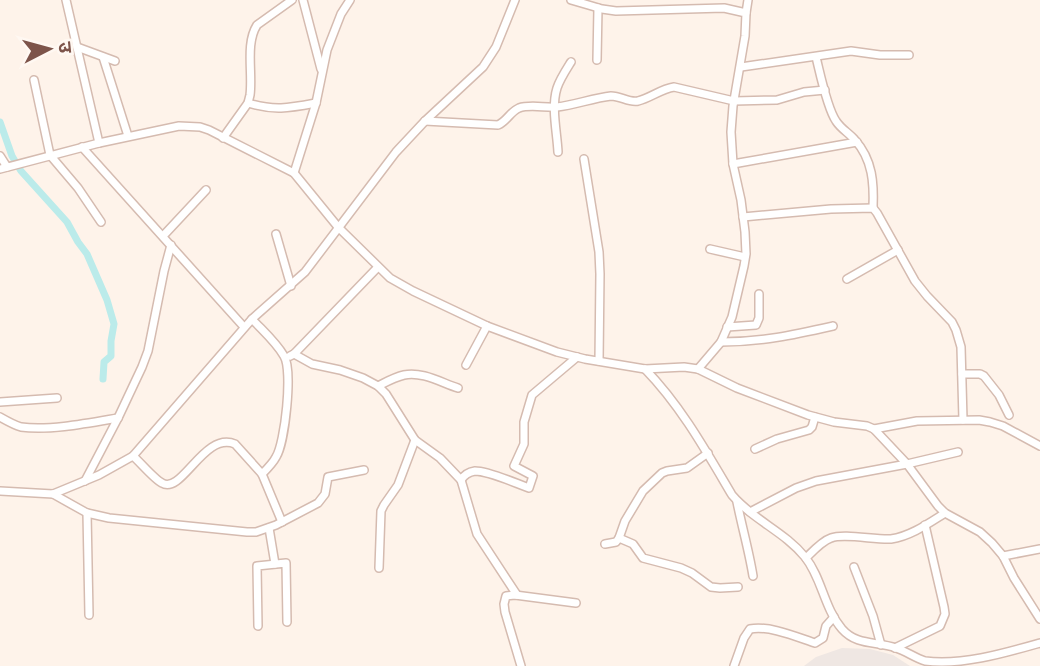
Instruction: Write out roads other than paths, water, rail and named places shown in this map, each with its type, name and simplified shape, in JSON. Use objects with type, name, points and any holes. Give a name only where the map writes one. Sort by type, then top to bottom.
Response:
[{"type":"street","points":[[66,0],[99,143]]},
{"type":"street","points":[[223,138],[248,103],[254,28],[292,0]]},
{"type":"street","points":[[303,0],[322,73]]},
{"type":"street","points":[[294,173],[316,103],[327,50],[341,14],[350,0]]},
{"type":"street","points":[[0,491],[53,494],[84,482],[134,456],[251,318],[305,272],[396,152],[483,67],[504,30],[515,0]]},
{"type":"street","points":[[571,0],[598,8],[631,11],[724,4],[746,13]]},
{"type":"street","points":[[698,369],[721,342],[735,306],[745,257],[743,217],[733,164],[731,132],[748,0]]},
{"type":"street","points":[[597,60],[598,8]]},
{"type":"street","points":[[77,47],[115,61]]},
{"type":"street","points":[[741,67],[851,51],[909,55]]},
{"type":"street","points":[[103,57],[128,136]]},
{"type":"street","points":[[816,57],[834,119],[857,142],[867,159],[874,187],[873,208],[921,289],[952,321],[960,338],[962,420]]},
{"type":"street","points":[[558,152],[556,89],[571,62]]},
{"type":"street","points":[[34,80],[50,155],[78,188],[101,222]]},
{"type":"street","points":[[425,121],[498,125],[518,108],[555,107],[609,96],[634,101],[674,87],[734,101],[777,100],[804,92],[825,90]]},
{"type":"street","points":[[248,103],[270,109],[316,103]]},
{"type":"street","points":[[0,156],[3,168],[128,136],[188,125],[200,127],[294,173],[338,227],[390,278],[487,326],[577,357],[645,369],[698,369],[737,388],[815,417],[874,429],[907,464],[945,513],[980,532],[992,542],[1040,619]]},
{"type":"street","points":[[733,164],[857,142]]},
{"type":"street","points":[[82,147],[244,327]]},
{"type":"street","points":[[584,159],[599,252],[599,361]]},
{"type":"street","points":[[163,236],[206,190]]},
{"type":"street","points":[[743,217],[873,208]]},
{"type":"street","points":[[276,234],[291,286]]},
{"type":"street","points":[[84,482],[118,418],[148,351],[171,245]]},
{"type":"street","points":[[710,248],[745,257]]},
{"type":"street","points":[[847,279],[898,250]]},
{"type":"street","points":[[286,357],[294,354],[378,267]]},
{"type":"street","points":[[727,327],[756,325],[759,318],[759,294]]},
{"type":"street","points":[[251,318],[286,357],[288,396],[280,448],[277,457],[262,474]]},
{"type":"street","points":[[466,365],[487,326]]},
{"type":"street","points":[[721,342],[766,340],[833,326]]},
{"type":"street","points":[[294,354],[312,364],[354,374],[378,386],[386,394],[415,440],[440,458],[461,480],[477,534],[517,595]]},
{"type":"street","points":[[461,480],[465,474],[474,471],[528,488],[533,477],[514,466],[524,444],[524,422],[533,395],[577,357]]},
{"type":"street","points":[[645,369],[667,393],[737,501],[795,546],[806,558],[834,617],[851,637],[858,641],[895,648],[926,662],[957,665],[1040,643]]},
{"type":"street","points":[[378,386],[411,374],[458,388]]},
{"type":"street","points":[[962,374],[984,376],[999,394],[1009,415]]},
{"type":"street","points":[[0,402],[57,398]]},
{"type":"street","points":[[0,417],[19,426],[45,427],[118,418]]},
{"type":"street","points":[[755,449],[777,439],[809,430],[815,417]]},
{"type":"street","points":[[874,429],[917,421],[990,422],[1040,446]]},
{"type":"street","points":[[379,568],[381,511],[398,485],[415,440]]},
{"type":"street","points":[[134,456],[162,483],[172,485],[207,451],[230,441],[240,448],[262,474],[282,522]]},
{"type":"street","points":[[750,512],[796,488],[816,481],[958,452]]},
{"type":"street","points":[[605,544],[616,542],[643,491],[662,473],[687,468],[708,453]]},
{"type":"street","points":[[53,494],[87,513],[109,518],[247,532],[268,528],[318,503],[325,494],[328,477],[364,470]]},
{"type":"street","points":[[737,501],[753,576]]},
{"type":"street","points":[[87,513],[89,615]]},
{"type":"street","points":[[806,558],[831,538],[890,539],[925,526],[945,513]]},
{"type":"street","points":[[895,648],[937,628],[943,621],[944,607],[925,526]]},
{"type":"street","points":[[268,528],[275,565]]},
{"type":"street","points":[[619,538],[633,544],[643,558],[681,568],[711,587],[738,587]]},
{"type":"street","points":[[1003,556],[1040,549]]},
{"type":"street","points":[[258,626],[257,566],[286,563],[287,622]]},
{"type":"street","points":[[854,567],[881,645]]},
{"type":"street","points":[[521,666],[504,604],[506,596],[576,603]]},
{"type":"street","points":[[734,666],[750,629],[760,628],[801,637],[815,643],[822,640],[826,626],[834,617]]},
{"type":"waterway","points":[[0,122],[12,156],[21,171],[67,222],[87,254],[107,300],[114,324],[111,356],[104,362],[103,379]]}]
